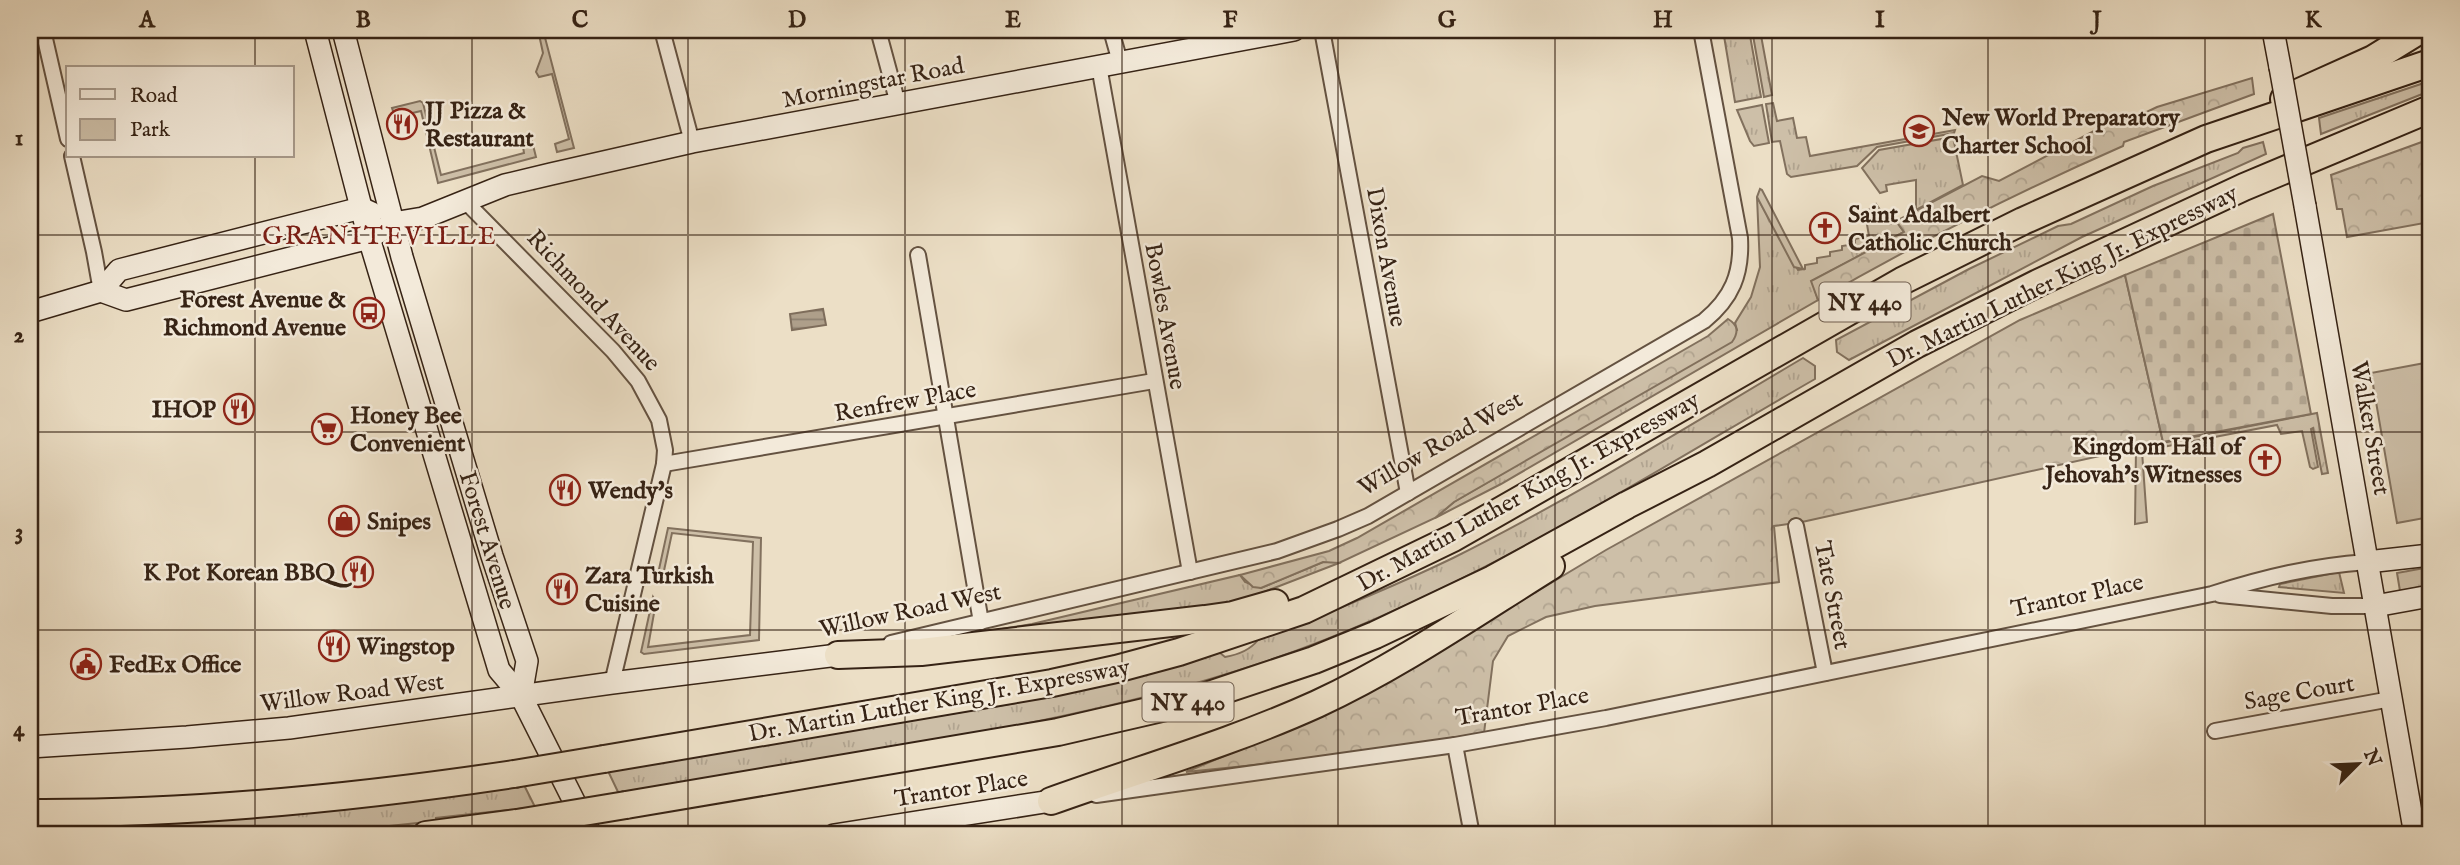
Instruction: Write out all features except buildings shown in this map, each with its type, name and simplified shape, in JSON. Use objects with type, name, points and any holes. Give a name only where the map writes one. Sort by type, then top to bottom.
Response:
[{"type":"highway","points":[[2206,139],[2314,84],[2384,53],[2420,30]]},
{"type":"highway","name":"Dr. Martin Luther King Jr. Expressway","points":[[30,813],[305,800],[514,774],[986,696],[1116,669],[1179,652],[1304,610],[1397,566],[1538,491],[1902,281],[2047,209],[2206,139],[2430,63]]},
{"type":"highway","name":"Dr. Martin Luther King Jr. Expressway","points":[[426,835],[517,823],[1058,732],[1122,719],[1237,686],[1326,655],[1493,579],[1707,464],[1917,344],[2038,283],[2244,187],[2430,109]]},
{"type":"highway","points":[[2397,122],[2430,120]]},
{"type":"highway","points":[[1051,801],[1227,741],[1358,684],[1415,653],[1601,536],[1707,464]]},
{"type":"highway","points":[[838,655],[921,652],[1233,615],[1397,566]]},
{"type":"main road","name":"Forest Avenue","points":[[315,30],[369,238],[499,670],[521,696],[591,835]]},
{"type":"main road","name":"Forest Avenue","points":[[343,30],[393,223],[472,493],[527,661],[521,696]]},
{"type":"main road","name":"Morningstar Road","points":[[466,202],[505,186],[692,142],[1293,30]]},
{"type":"main road","name":"Walker Street","points":[[2273,30],[2415,835]]},
{"type":"main road","points":[[30,312],[101,292],[126,300],[369,238],[393,223],[423,218],[466,202]]},
{"type":"main road","points":[[101,292],[119,270],[361,208],[393,223]]},
{"type":"main road","name":"Trantor Place","points":[[2367,562],[2430,555]]},
{"type":"main road","name":"Trantor Place","points":[[2375,606],[2430,596]]},
{"type":"main road","name":"Willow Road West","points":[[30,747],[289,728],[838,655]]},
{"type":"main road","name":"Trantor Place","points":[[834,835],[1051,801]]},
{"type":"street","points":[[43,30],[66,130]]},
{"type":"street","points":[[662,30],[692,142]]},
{"type":"street","points":[[878,30],[898,104]]},
{"type":"street","points":[[1111,30],[1120,62]]},
{"type":"street","name":"Dixon Avenue","points":[[1322,30],[1408,493]]},
{"type":"street","name":"Willow Road West","points":[[838,655],[1277,551],[1308,541],[1368,516],[1704,321],[1729,294],[1739,268],[1740,238],[1701,30]]},
{"type":"street","name":"Bowles Avenue","points":[[1099,66],[1189,572]]},
{"type":"street","points":[[72,158],[101,292]]},
{"type":"street","name":"Richmond Avenue","points":[[466,202],[613,351],[638,381],[659,420],[665,450],[664,464],[612,683]]},
{"type":"street","points":[[918,255],[981,622]]},
{"type":"street","name":"Renfrew Place","points":[[664,464],[1154,381]]},
{"type":"street","name":"Tate Street","points":[[1796,526],[1825,673]]},
{"type":"street","name":"Trantor Place","points":[[1051,801],[1455,745],[1642,711],[2212,594],[2248,582],[2325,565],[2367,562]]},
{"type":"street","name":"Trantor Place","points":[[2212,594],[2333,606],[2375,606]]},
{"type":"street","name":"Sage Court","points":[[2215,731],[2391,699]]},
{"type":"street","points":[[1455,745],[1472,835]]},
{"type":"green space","points":[[538,30],[543,30],[574,148],[557,152],[555,144],[569,139],[552,74],[539,77],[536,72],[543,53]]},
{"type":"green space","points":[[1723,30],[1749,30],[1761,97],[1735,102]]},
{"type":"green space","points":[[1752,30],[1760,30],[1772,95],[1764,97]]},
{"type":"green space","points":[[2252,78],[2254,94],[2124,142],[2123,146],[1930,238],[1818,300],[1811,281],[1904,232],[1896,221],[1982,176],[1999,181],[2111,122],[2134,118],[2157,107]]},
{"type":"green space","points":[[2430,81],[2430,91],[2321,134],[2319,118]]},
{"type":"green space","points":[[420,101],[423,103],[441,175],[524,153],[522,140],[526,138],[532,141],[536,157],[438,183],[421,111],[395,117],[392,108]]},
{"type":"green space","points":[[1773,103],[1777,121],[1793,118],[1797,138],[1806,137],[1810,156],[1955,130],[1954,133],[1877,147],[1857,166],[1791,177],[1787,174],[1780,141],[1772,142],[1766,104]]},
{"type":"green space","points":[[1762,105],[1769,143],[1754,146],[1737,110]]},
{"type":"green space","points":[[1953,137],[1963,185],[1916,210],[1916,180],[1886,185],[1887,191],[1880,193],[1862,168],[1879,150]]},
{"type":"green space","points":[[2430,139],[2430,222],[2347,237],[2342,209],[2337,209],[2331,175]]},
{"type":"green space","points":[[2263,142],[2266,154],[2082,237],[1849,360],[1837,352],[1836,340],[1969,269],[2058,226],[2071,224],[2153,186]]},
{"type":"green space","points":[[1760,189],[1803,269],[1794,267],[1757,197]]},
{"type":"green space","points":[[1757,197],[1798,270],[1805,269],[1805,265],[1817,263],[1817,258],[1830,256],[1830,252],[1842,250],[1842,246],[1855,244],[1855,239],[1869,236],[1865,213],[1876,204],[1890,224],[1896,221],[1904,232],[1812,281],[1818,300],[1501,484],[1435,518],[1454,502],[1599,417],[1737,330],[1735,323],[1751,297],[1760,267]]},
{"type":"green space","points":[[2273,214],[2311,414],[2163,442],[2125,275]]},
{"type":"green space","points":[[2125,275],[2163,442],[1774,526],[1779,582],[1595,606],[1546,617],[1508,636],[1493,661],[1484,733],[1313,759],[1186,772],[1274,735],[1387,681],[1606,550],[2020,320]]},
{"type":"green space","points":[[1728,319],[1736,329],[1732,342],[1454,502],[1435,518],[1339,563],[1323,562],[1261,588],[1253,587],[1240,575],[1329,551],[1357,538],[1708,336]]},
{"type":"green space","points":[[1803,358],[1815,366],[1815,379],[1613,497],[1476,571],[1406,605],[1261,663],[1182,687],[1023,724],[619,794],[608,771],[1016,703],[1121,680],[1219,652],[1225,657],[1239,653],[1258,640],[1405,580],[1498,535],[1630,461]]},
{"type":"green space","points":[[2430,362],[2430,517],[2397,523],[2371,373]]},
{"type":"green space","points":[[2317,413],[2328,473],[2322,474],[2313,428],[2311,429],[2318,467],[2313,469],[2310,467],[2302,431],[2281,434],[2277,425],[2142,451],[2147,522],[2135,524],[2136,448]]},
{"type":"green space","points":[[668,528],[761,538],[759,640],[644,654],[641,652],[653,597],[656,602],[648,647],[750,635],[753,542],[672,533],[662,580],[656,583]]},
{"type":"green space","points":[[1323,562],[1339,563],[1243,600],[1218,606],[996,630],[1240,575],[1245,582],[1261,588]]},
{"type":"green space","points":[[2430,567],[2430,585],[2400,591],[2397,573]]},
{"type":"green space","points":[[2339,572],[2344,593],[2279,587],[2280,584]]},
{"type":"green space","points":[[524,785],[535,807],[305,835],[30,835],[30,824]]},
{"type":"shaded area","points":[[823,309],[826,325],[792,330],[790,314]]},
{"type":"place","name":"JJ Pizza & Restaurant","points":[[402,124]]},
{"type":"place","name":"New World Preparatory Charter School","points":[[1919,131]]},
{"type":"place","name":"Saint Adalbert Catholic Church","points":[[1825,228]]},
{"type":"place","name":"Forest Avenue & Richmond Avenue","points":[[369,313]]},
{"type":"place","name":"IHOP","points":[[239,409]]},
{"type":"place","name":"Honey Bee Convenient","points":[[327,429]]},
{"type":"place","name":"Kingdom Hall of Jehovah's Witnesses","points":[[2265,460]]},
{"type":"place","name":"Wendy's","points":[[565,490]]},
{"type":"place","name":"Snipes","points":[[344,521]]},
{"type":"place","name":"K Pot Korean BBQ","points":[[358,572]]},
{"type":"place","name":"Zara Turkish Cuisine","points":[[562,589]]},
{"type":"place","name":"Wingstop","points":[[334,646]]},
{"type":"place","name":"FedEx Office","points":[[86,664]]},
{"type":"district","name":"GRANITEVILLE","points":[[380,235]]}]
